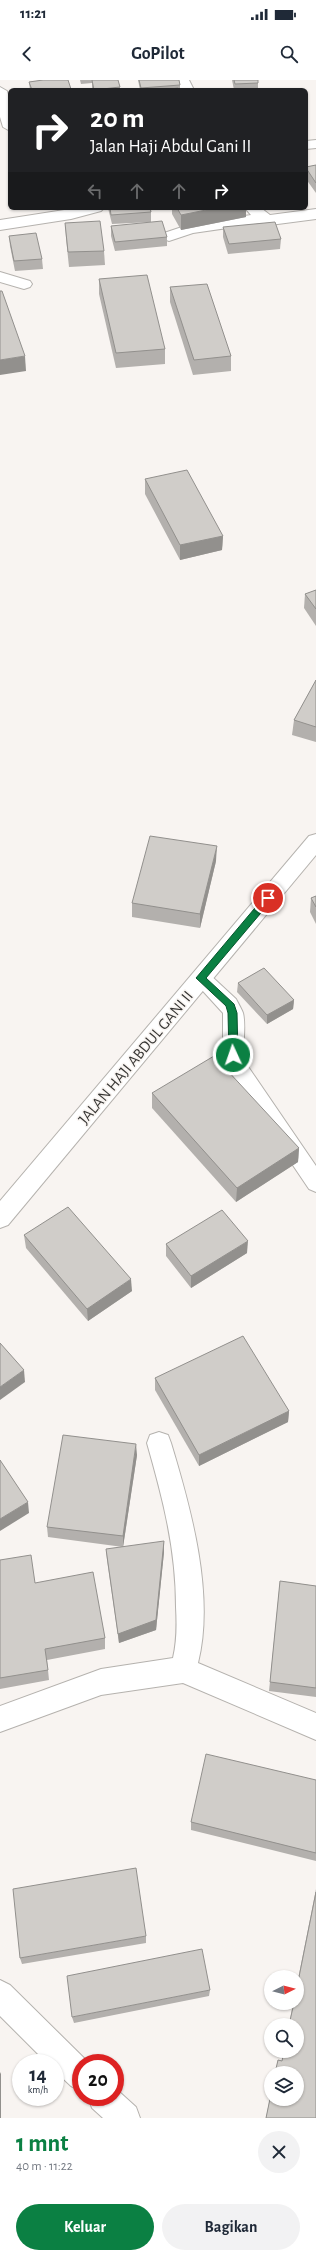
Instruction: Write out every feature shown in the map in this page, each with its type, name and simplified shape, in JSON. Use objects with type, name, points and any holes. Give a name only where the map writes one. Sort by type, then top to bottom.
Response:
[{"type":"street","points":[[0,91],[8,135]]},
{"type":"street","points":[[0,225],[72,214],[88,210]]},
{"type":"street","points":[[169,236],[190,229],[257,213],[274,220],[316,214]]},
{"type":"street","points":[[0,277],[24,284]]},
{"type":"street","name":"JALAN HAJI ABDUL GANI II","points":[[0,1218],[316,841]]},
{"type":"street","points":[[159,1443],[178,1512],[189,1584],[190,1643],[183,1670]]},
{"type":"street","points":[[0,1719],[101,1682],[183,1670],[316,1727]]},
{"type":"street","points":[[0,1995],[72,2067]]},
{"type":"street","points":[[112,2106],[125,2118]]},
{"type":"lane","points":[[201,978],[229,1004],[233,1013],[233,1055],[239,1069],[316,1183]]},
{"type":"building","points":[[43,80],[68,80],[71,88],[31,88],[29,82]]},
{"type":"building","points":[[92,80],[118,80],[120,87],[111,88],[94,88]]},
{"type":"building","points":[[139,80],[179,80],[180,85],[141,88]]},
{"type":"building","points":[[234,80],[258,80],[258,83],[235,84]]},
{"type":"building","points":[[316,165],[316,183],[308,171],[308,167]]},
{"type":"building","points":[[110,210],[150,210],[151,212],[111,215]]},
{"type":"building","points":[[178,210],[206,210],[181,215]]},
{"type":"building","points":[[100,221],[104,251],[68,252],[65,223]]},
{"type":"building","points":[[162,221],[167,237],[115,242],[111,226]]},
{"type":"building","points":[[275,222],[281,239],[229,244],[223,227]]},
{"type":"building","points":[[36,233],[42,259],[14,261],[9,236]]},
{"type":"building","points":[[147,275],[165,349],[116,353],[99,279]]},
{"type":"building","points":[[207,284],[231,356],[194,360],[170,287]]},
{"type":"building","points":[[0,291],[2,291],[25,356],[0,360]]},
{"type":"building","points":[[187,470],[223,536],[180,545],[145,479]]},
{"type":"building","points":[[316,590],[316,609],[305,594]]},
{"type":"building","points":[[316,680],[316,727],[294,720]]},
{"type":"building","points":[[150,836],[217,846],[200,914],[132,903]]},
{"type":"building","points":[[316,896],[316,907],[311,898]]},
{"type":"building","points":[[264,968],[294,1000],[267,1015],[238,983]]},
{"type":"building","points":[[214,1056],[299,1148],[237,1188],[152,1093]]},
{"type":"building","points":[[68,1207],[131,1279],[87,1309],[24,1235]]},
{"type":"building","points":[[222,1210],[248,1241],[191,1276],[166,1244]]},
{"type":"building","points":[[243,1336],[289,1411],[199,1455],[155,1378]]},
{"type":"building","points":[[0,1343],[24,1370],[0,1387]]},
{"type":"building","points":[[63,1435],[136,1444],[123,1536],[47,1527]]},
{"type":"building","points":[[0,1460],[28,1502],[0,1519]]},
{"type":"building","points":[[164,1541],[156,1620],[118,1634],[106,1549]]},
{"type":"building","points":[[31,1555],[35,1583],[93,1572],[105,1638],[45,1649],[48,1670],[0,1678],[0,1560]]},
{"type":"building","points":[[280,1581],[316,1586],[316,1688],[270,1682]]},
{"type":"building","points":[[206,1754],[316,1780],[316,1853],[191,1822]]},
{"type":"building","points":[[136,1868],[146,1936],[20,1958],[13,1889]]},
{"type":"building","points":[[316,1892],[316,2118],[266,2118],[268,2106],[304,2106],[304,2066],[277,2066],[278,2060],[282,2061],[283,2058],[304,2058],[304,2018],[291,2018],[292,2010],[304,2010],[304,1970],[300,1970]]},
{"type":"building","points":[[202,1949],[210,1990],[72,2017],[67,1976]]},
{"type":"route","points":[[233,1055],[233,1013],[229,1004],[201,978],[268,898]]}]
